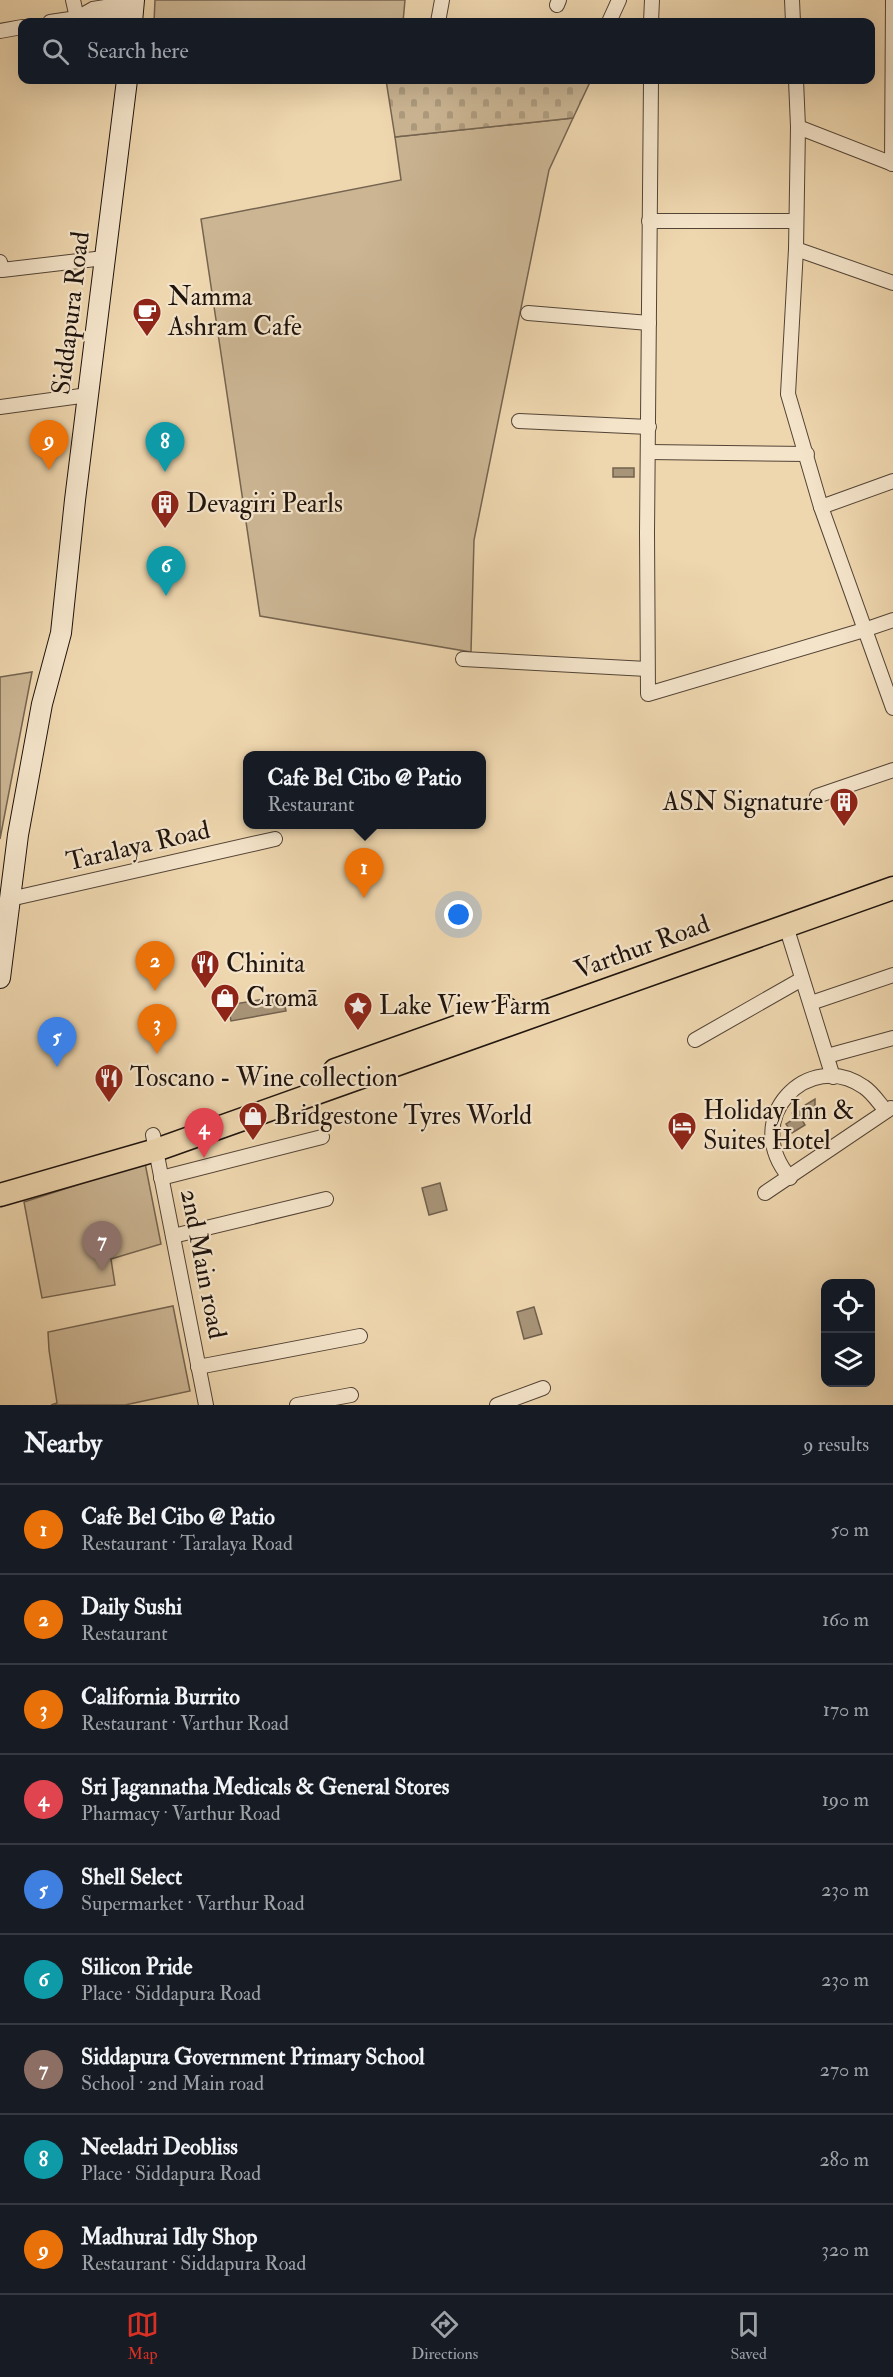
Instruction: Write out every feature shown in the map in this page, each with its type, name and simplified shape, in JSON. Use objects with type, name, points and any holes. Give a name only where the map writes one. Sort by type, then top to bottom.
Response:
[{"type":"main road","name":"Varthur Road","points":[[0,1179],[155,1142],[893,873]]},
{"type":"main road","name":"Varthur Road","points":[[0,1195],[893,888]]},
{"type":"street","points":[[73,0],[76,18]]},
{"type":"street","points":[[439,18],[442,0]]},
{"type":"street","points":[[611,18],[619,0]]},
{"type":"street","points":[[651,18],[652,0]]},
{"type":"street","points":[[792,0],[793,18]]},
{"type":"street","points":[[798,127],[893,164],[893,0]]},
{"type":"street","points":[[109,18],[133,10]]},
{"type":"street","points":[[0,31],[18,28]]},
{"type":"street","name":"Siddapura Road","points":[[0,978],[18,835],[42,704],[62,633],[126,84]]},
{"type":"street","points":[[651,84],[648,694],[893,620]]},
{"type":"street","points":[[796,84],[798,127],[796,249],[788,394],[821,507],[893,708]]},
{"type":"street","points":[[650,221],[796,221]]},
{"type":"street","points":[[796,249],[893,283]]},
{"type":"street","points":[[0,262],[2,270],[104,258]]},
{"type":"street","points":[[528,313],[649,323]]},
{"type":"street","points":[[0,406],[88,395]]},
{"type":"street","points":[[519,421],[649,427]]},
{"type":"street","points":[[649,452],[807,454]]},
{"type":"street","points":[[821,507],[893,481]]},
{"type":"street","points":[[463,659],[647,669]]},
{"type":"street","points":[[817,796],[893,770]]},
{"type":"street","name":"Taralaya Road","points":[[10,899],[275,839]]},
{"type":"street","points":[[786,926],[833,1077]]},
{"type":"street","points":[[811,1003],[893,975]]},
{"type":"street","points":[[695,1040],[802,979]]},
{"type":"street","points":[[827,1056],[893,1038]]},
{"type":"street","points":[[765,1193],[790,1178],[889,1109],[864,1087],[848,1079],[825,1076],[798,1085],[785,1097],[773,1118],[771,1137],[774,1154],[780,1167],[790,1178]]},
{"type":"street","points":[[161,1178],[322,1137]]},
{"type":"street","name":"2nd Main road","points":[[155,1142],[206,1405]]},
{"type":"street","points":[[173,1236],[326,1199]]},
{"type":"street","points":[[198,1367],[360,1336]]},
{"type":"street","points":[[497,1405],[543,1388]]},
{"type":"street","points":[[297,1405],[351,1395]]},
{"type":"green space","points":[[155,0],[405,0],[403,18],[154,18]]},
{"type":"green space","points":[[387,84],[589,84],[573,118],[395,137]]},
{"type":"green space","points":[[573,118],[549,170],[474,540],[471,652],[260,616],[201,219],[401,180],[395,137]]},
{"type":"green space","points":[[32,672],[0,839],[0,677]]},
{"type":"green space","points":[[145,1163],[161,1244],[111,1259],[115,1285],[42,1298],[24,1202]]},
{"type":"green space","points":[[173,1306],[190,1391],[125,1405],[51,1405],[57,1403],[48,1332]]},
{"type":"shaded area","points":[[613,468],[634,468],[634,477],[613,477]]},
{"type":"shaded area","points":[[283,996],[286,1011],[231,1021],[228,1005]]},
{"type":"shaded area","points":[[815,1099],[815,1113],[802,1120],[805,1125],[792,1133],[786,1124],[795,1118],[792,1113]]},
{"type":"shaded area","points":[[440,1183],[447,1210],[429,1215],[422,1188]]},
{"type":"shaded area","points":[[534,1307],[542,1334],[524,1339],[517,1312]]},
{"type":"place","name":"Namma Ashram Cafe","points":[[147,338]]},
{"type":"place","name":"Madhurai Idly Shop","points":[[49,470]]},
{"type":"place","name":"Neeladri Deobliss","points":[[165,472]]},
{"type":"place","name":"Devagiri Pearls","points":[[165,530]]},
{"type":"place","name":"Silicon Pride","points":[[166,596]]},
{"type":"place","name":"ASN Signature","points":[[844,828]]},
{"type":"place","name":"Cafe Bel Cibo @ Patio","points":[[364,898]]},
{"type":"place","name":"Chinita","points":[[205,990]]},
{"type":"place","name":"Daily Sushi","points":[[155,991]]},
{"type":"place","name":"Cromā","points":[[225,1024]]},
{"type":"place","name":"Lake View Farm","points":[[358,1032]]},
{"type":"place","name":"California Burrito","points":[[157,1054]]},
{"type":"place","name":"Shell Select","points":[[57,1067]]},
{"type":"place","name":"Toscano - Wine collection","points":[[109,1104]]},
{"type":"place","name":"Bridgestone Tyres World","points":[[253,1142]]},
{"type":"place","name":"Holiday Inn & Suites Hotel","points":[[682,1152]]},
{"type":"place","name":"Sri Jagannatha Medicals & General Stores","points":[[204,1158]]},
{"type":"place","name":"Siddapura Government Primary School","points":[[102,1271]]}]
